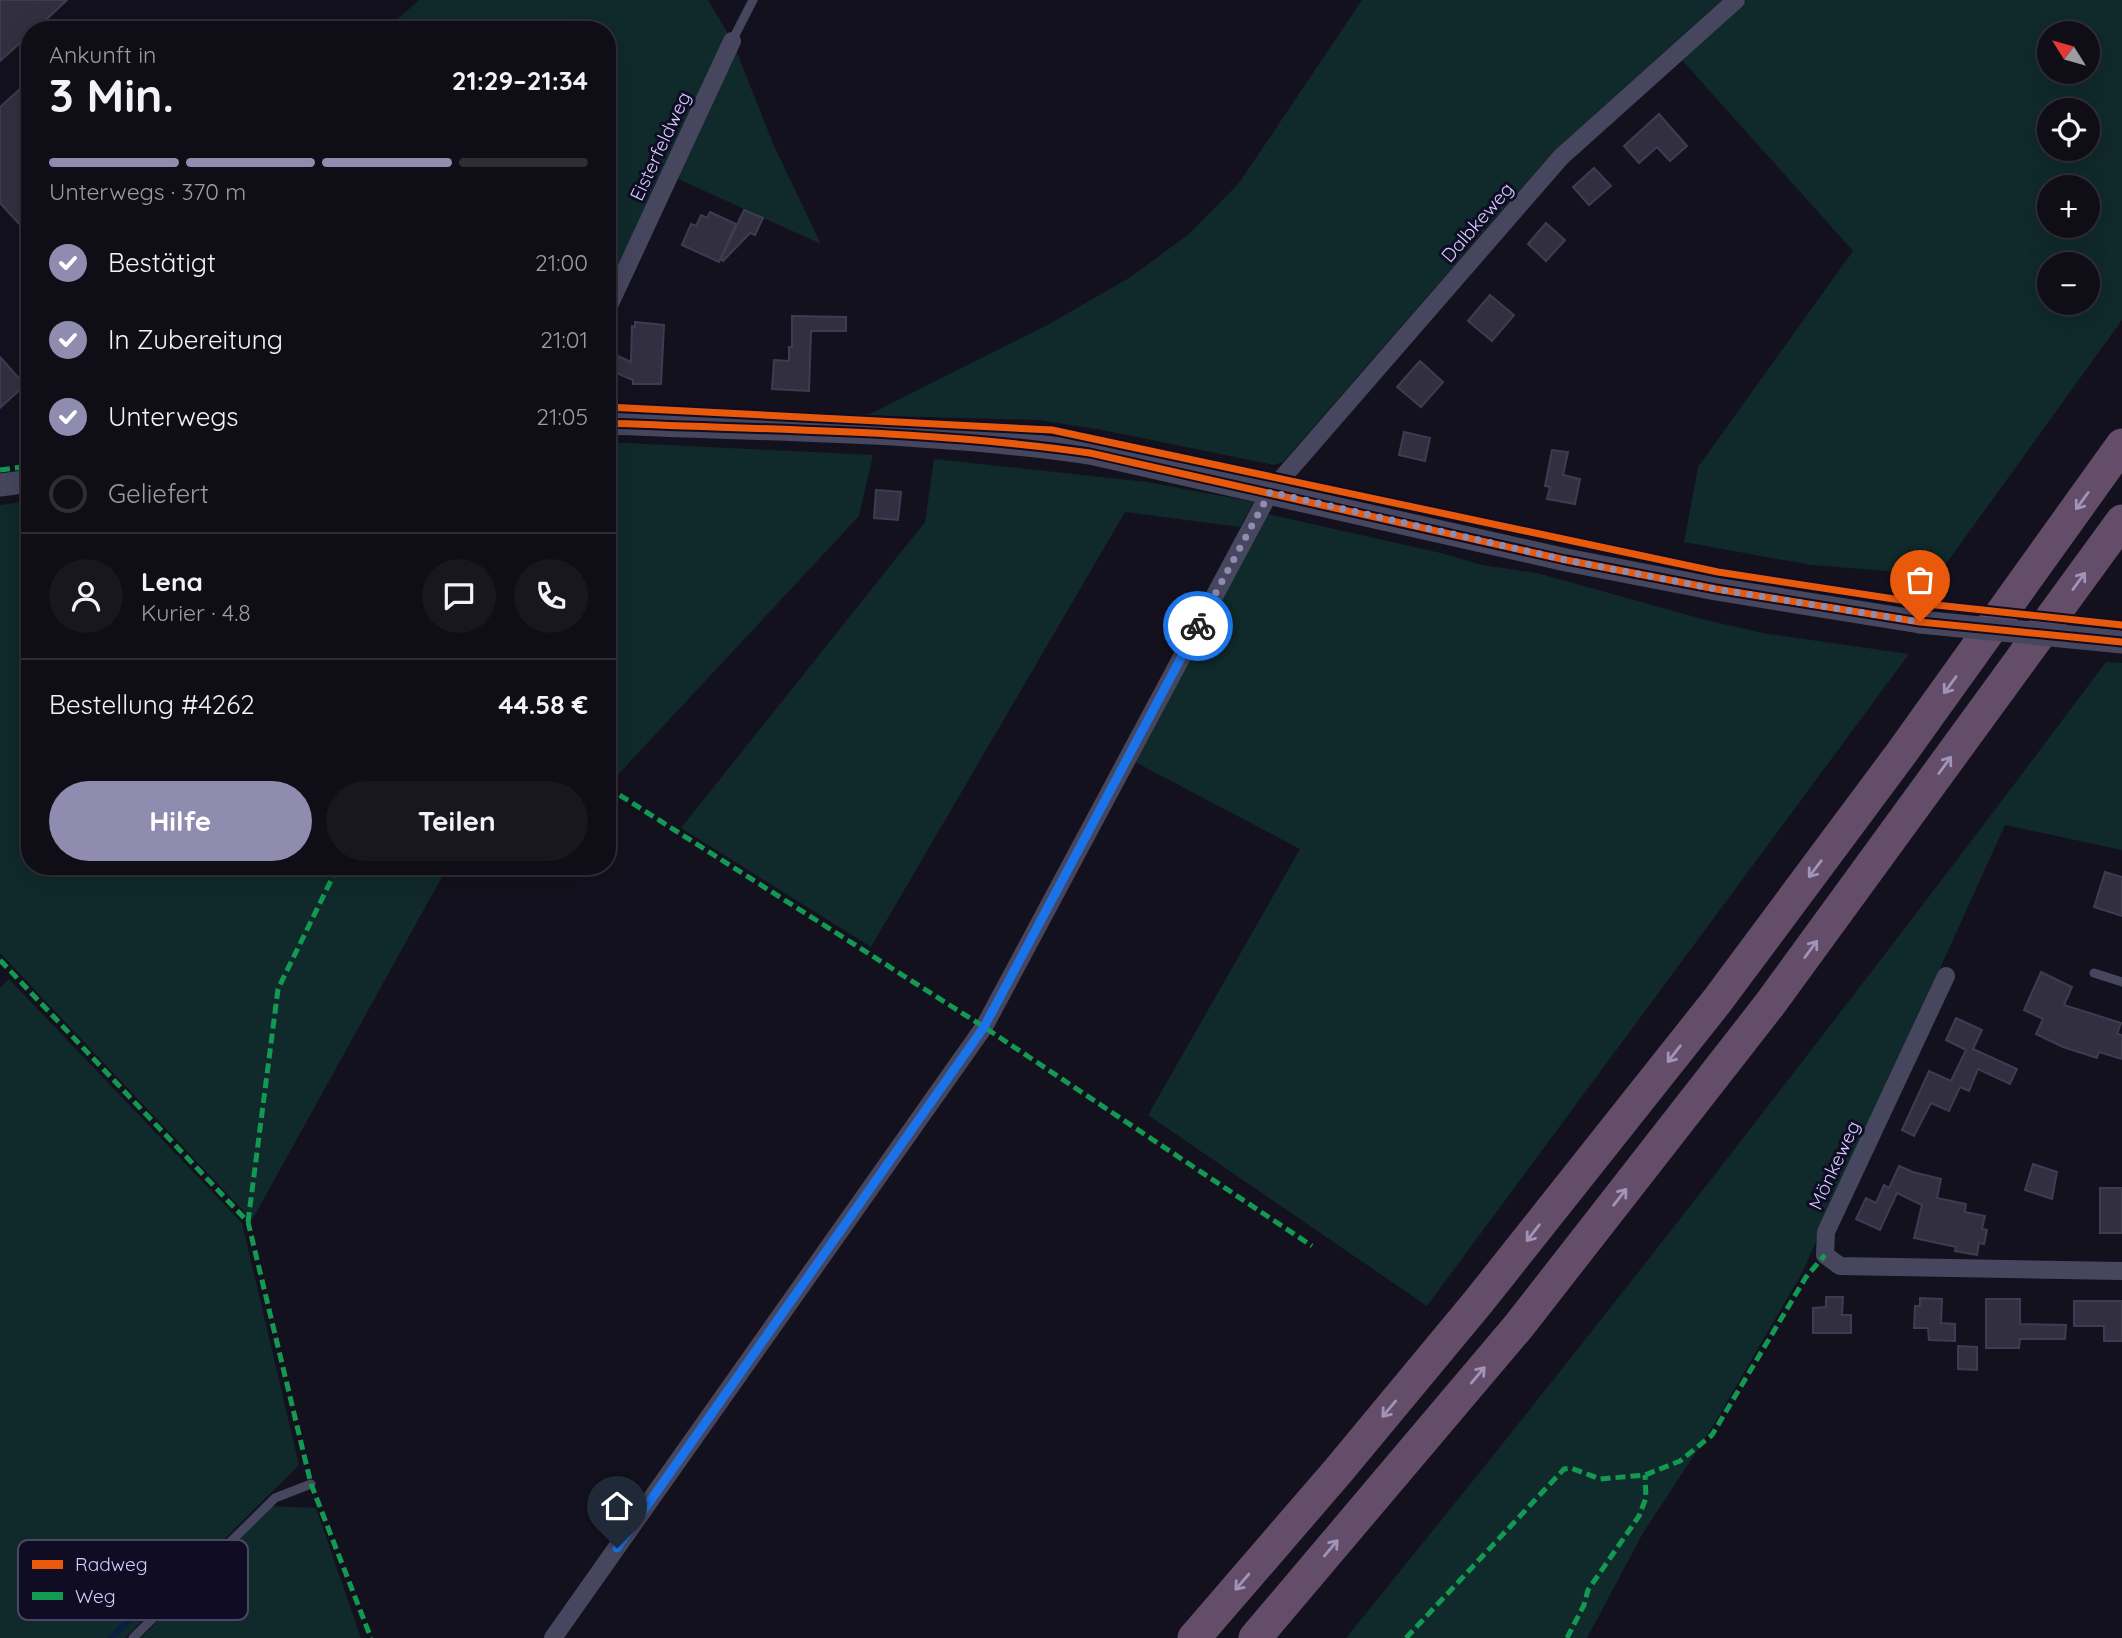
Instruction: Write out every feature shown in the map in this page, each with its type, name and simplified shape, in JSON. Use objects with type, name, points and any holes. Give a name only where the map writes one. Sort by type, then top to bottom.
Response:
[{"type":"highway","points":[[1194,1638],[1338,1471],[1479,1301],[1717,1001],[1908,744],[2122,445]]},
{"type":"highway","points":[[1255,1638],[1518,1327],[1754,1025],[2117,530]]},
{"type":"street","name":"Dalbkeweg","points":[[553,1638],[984,1027],[1270,492],[1560,157],[1736,0]]},
{"type":"street","name":"Eisterfeldweg","points":[[616,291],[732,41]]},
{"type":"street","points":[[616,423],[1024,443],[1090,453],[1566,560],[1716,589],[1920,622],[2122,642]]},
{"type":"street","points":[[0,485],[21,482]]},
{"type":"street","name":"Mönkeweg","points":[[1946,975],[1826,1233],[1825,1255],[1840,1266],[2122,1271]]},
{"type":"lane","name":"Eisterfeldweg","points":[[732,41],[753,0]]},
{"type":"lane","points":[[2094,973],[2122,982]]},
{"type":"lane","points":[[232,1540],[275,1498],[311,1484]]},
{"type":"lane","points":[[133,1638],[151,1620]]},
{"type":"green space","points":[[419,0],[708,0],[729,35],[616,279],[616,21],[395,21]]},
{"type":"green space","points":[[1362,0],[1722,0],[1553,152],[1283,462],[1274,465],[1040,420],[852,415],[870,414],[1051,323],[1129,278],[1189,234],[1239,183]]},
{"type":"green space","points":[[1747,0],[2122,0],[2122,320],[1938,575],[1811,565],[1684,542],[1698,467],[1853,251],[1681,59]]},
{"type":"green space","points":[[736,50],[774,146],[821,244],[676,178]]},
{"type":"green space","points":[[616,442],[873,455],[859,516],[616,777]]},
{"type":"green space","points":[[934,459],[1147,482],[1254,502],[1240,527],[1125,512],[871,947],[681,828],[925,522]]},
{"type":"green space","points":[[21,502],[21,875],[443,875],[252,1220],[0,953],[0,505]]},
{"type":"green space","points":[[1268,514],[1441,553],[1482,565],[1537,573],[1763,633],[1909,654],[1427,1306],[1148,1115],[1300,849],[1135,762]]},
{"type":"green space","points":[[2106,662],[2122,663],[2122,850],[2005,825],[1802,1273],[1710,1431],[1643,1533],[1587,1638],[1346,1638],[1731,1154]]},
{"type":"green space","points":[[9,979],[242,1223],[299,1465],[224,1540],[18,1540],[18,1620],[143,1620],[125,1638],[0,1638],[0,988]]},
{"type":"green space","points":[[272,1506],[316,1508],[361,1638],[141,1638],[159,1620],[248,1620],[248,1540],[238,1540]]},
{"type":"building","points":[[0,0],[67,0],[45,21],[21,21],[21,42],[0,61]]},
{"type":"building","points":[[21,88],[21,226],[0,203],[0,107]]},
{"type":"building","points":[[1659,114],[1687,146],[1670,161],[1657,147],[1639,163],[1624,146]]},
{"type":"building","points":[[1594,168],[1611,186],[1589,205],[1573,187]]},
{"type":"building","points":[[744,210],[763,218],[755,235],[750,233],[723,261],[721,259]]},
{"type":"building","points":[[710,212],[736,224],[719,262],[682,245],[691,224],[696,226],[701,215],[707,218]]},
{"type":"building","points":[[1546,223],[1565,240],[1546,261],[1528,244]]},
{"type":"building","points":[[1490,295],[1514,315],[1492,341],[1468,321]]},
{"type":"building","points":[[792,316],[846,317],[846,331],[811,331],[809,391],[772,389],[774,360],[789,361]]},
{"type":"building","points":[[635,322],[664,325],[661,384],[633,384],[633,380],[616,373],[616,355],[631,362],[632,326],[635,327]]},
{"type":"building","points":[[0,357],[21,381],[21,389],[0,408]]},
{"type":"building","points":[[1420,361],[1443,382],[1421,407],[1397,387]]},
{"type":"building","points":[[1404,432],[1430,438],[1425,461],[1399,455]]},
{"type":"building","points":[[1552,450],[1568,452],[1563,475],[1580,479],[1575,504],[1547,499],[1550,487],[1545,486]]},
{"type":"building","points":[[876,490],[901,492],[898,520],[874,518]]},
{"type":"building","points":[[2105,872],[2122,877],[2122,916],[2094,907]]},
{"type":"building","points":[[2041,972],[2072,987],[2064,1005],[2121,1023],[2117,1034],[2122,1035],[2122,1059],[2099,1052],[2097,1058],[2063,1047],[2036,1034],[2043,1019],[2024,1010]]},
{"type":"building","points":[[1956,1018],[1982,1030],[1973,1049],[2017,1069],[2010,1084],[1978,1069],[1969,1091],[1960,1087],[1949,1111],[1931,1103],[1914,1136],[1902,1130],[1929,1071],[1951,1081],[1966,1050],[1946,1040]]},
{"type":"building","points":[[2033,1164],[2057,1172],[2052,1199],[2025,1190]]},
{"type":"building","points":[[1899,1166],[1941,1179],[1937,1198],[1966,1204],[1965,1212],[1985,1216],[1982,1229],[1987,1230],[1984,1244],[1979,1243],[1977,1255],[1955,1251],[1956,1247],[1914,1238],[1922,1205],[1897,1193],[1880,1230],[1856,1219],[1866,1198],[1876,1203],[1884,1185],[1889,1188]]},
{"type":"building","points":[[2100,1188],[2122,1188],[2122,1233],[2100,1233]]},
{"type":"building","points":[[1826,1297],[1843,1297],[1842,1315],[1851,1315],[1851,1333],[1813,1333],[1813,1308],[1826,1307]]},
{"type":"building","points":[[1920,1298],[1942,1299],[1941,1323],[1955,1324],[1955,1341],[1929,1340],[1928,1328],[1914,1328],[1915,1306],[1920,1306]]},
{"type":"building","points":[[1986,1299],[2020,1299],[2020,1324],[2066,1325],[2065,1339],[2020,1339],[2019,1348],[1986,1348]]},
{"type":"building","points":[[2074,1301],[2122,1301],[2122,1341],[2104,1341],[2104,1326],[2074,1326]]},
{"type":"building","points":[[1958,1346],[1977,1347],[1977,1370],[1958,1369]]},
{"type":"waterway","points":[[111,1638],[129,1620]]},
{"type":"marked path","points":[[0,470],[21,467]]},
{"type":"marked path","points":[[616,793],[984,1027],[1312,1246]]},
{"type":"marked path","points":[[248,1222],[278,989],[334,875]]},
{"type":"marked path","points":[[0,960],[248,1222],[311,1484],[371,1638]]},
{"type":"marked path","points":[[1406,1638],[1564,1469],[1571,1468],[1600,1479],[1645,1475],[1680,1461],[1712,1435],[1806,1277],[1825,1255]]},
{"type":"marked path","points":[[1567,1638],[1584,1605],[1588,1590],[1639,1516],[1646,1498],[1645,1475]]},
{"type":"cycle path","points":[[616,407],[1052,430],[1718,572],[1927,604],[2122,625]]},
{"type":"cycle path","points":[[616,423],[910,435],[1090,453],[1566,560],[1716,589],[1920,622],[2122,642]]},
{"type":"way so far","points":[[1198,626],[1270,492],[1566,560],[1716,589],[1920,622]]},
{"type":"route","points":[[617,1548],[984,1027],[1198,626]]}]
